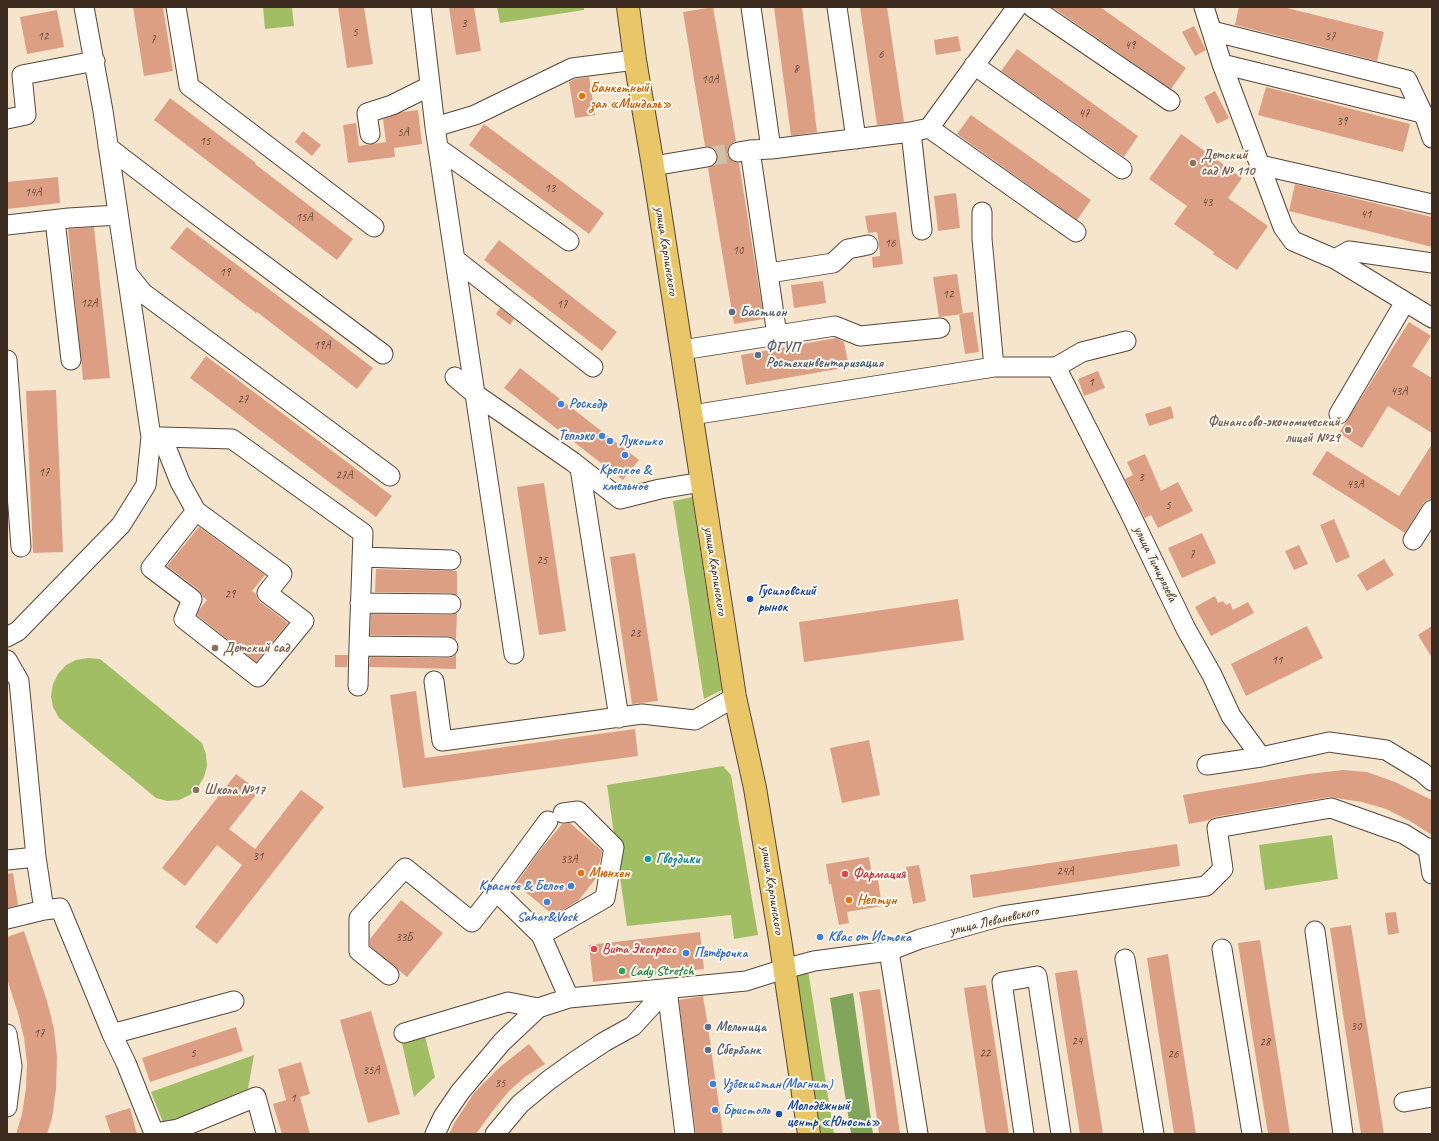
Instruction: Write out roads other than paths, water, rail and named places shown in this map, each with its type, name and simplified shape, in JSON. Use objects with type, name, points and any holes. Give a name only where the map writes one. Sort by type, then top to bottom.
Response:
[{"type":"main road","name":"улица Карпинского","points":[[628,7],[635,60],[682,350],[735,697],[755,788],[809,1134]]},
{"type":"street","points":[[84,7],[95,61],[127,273],[156,437],[196,511],[282,574],[267,593],[304,621],[258,677],[184,620],[192,599],[151,568],[196,511]]},
{"type":"street","points":[[176,7],[189,86],[374,227]]},
{"type":"street","points":[[421,7],[438,148],[514,654]]},
{"type":"street","points":[[751,7],[770,149]]},
{"type":"street","points":[[837,7],[856,139]]},
{"type":"street","points":[[922,230],[920,130],[974,66],[1017,7]]},
{"type":"street","points":[[1032,7],[1170,101]]},
{"type":"street","points":[[1204,7],[1222,64],[1282,227],[1293,241],[1335,258],[1432,318]]},
{"type":"street","points":[[1212,31],[1407,80],[1426,115],[1432,138]]},
{"type":"street","points":[[435,127],[475,115],[572,68],[635,60]]},
{"type":"street","points":[[7,119],[26,115],[22,75],[95,61]]},
{"type":"street","points":[[1222,64],[1426,115]]},
{"type":"street","points":[[974,66],[1122,169]]},
{"type":"street","points":[[370,134],[367,113],[392,105],[430,86]]},
{"type":"street","points":[[777,335],[769,273],[744,151],[856,139],[920,130],[1076,232]]},
{"type":"street","points":[[108,147],[384,354]]},
{"type":"street","points":[[438,148],[569,242]]},
{"type":"street","points":[[653,166],[706,157]]},
{"type":"street","points":[[1260,165],[1432,204]]},
{"type":"street","points":[[982,212],[982,239],[994,367]]},
{"type":"street","points":[[7,225],[118,215]]},
{"type":"street","points":[[55,220],[71,360]]},
{"type":"street","points":[[769,273],[833,263],[848,249],[868,245]]},
{"type":"street","points":[[1335,258],[1349,251],[1432,262]]},
{"type":"street","points":[[456,260],[593,367]]},
{"type":"street","points":[[127,273],[144,293],[390,476]]},
{"type":"street","points":[[1339,414],[1405,302]]},
{"type":"street","points":[[682,350],[835,326],[860,336],[940,328]]},
{"type":"street","points":[[692,415],[994,367],[1056,367],[1082,352],[1126,341]]},
{"type":"street","points":[[7,360],[9,421],[21,547]]},
{"type":"street","name":"улица Тимирязева","points":[[1056,367],[1186,628],[1232,716],[1261,757]]},
{"type":"street","points":[[455,377],[475,394],[580,468],[620,500],[660,489],[702,482]]},
{"type":"street","points":[[156,437],[232,439],[363,533],[358,686]]},
{"type":"street","points":[[7,637],[18,632],[121,525],[146,485],[156,437]]},
{"type":"street","points":[[580,468],[619,718]]},
{"type":"street","points":[[1413,540],[1432,510]]},
{"type":"street","points":[[362,557],[451,560]]},
{"type":"street","points":[[360,603],[451,604]]},
{"type":"street","points":[[359,646],[448,647]]},
{"type":"street","points":[[7,660],[19,681],[36,857],[44,910]]},
{"type":"street","points":[[434,681],[442,740],[642,714],[695,720],[735,697]]},
{"type":"street","points":[[1206,765],[1261,757],[1329,742],[1386,750],[1422,772],[1432,781]]},
{"type":"street","name":"улица Леваневского","points":[[538,1008],[569,998],[746,981],[784,968],[814,961],[889,951],[920,939],[1002,916],[1206,886],[1223,870],[1217,828],[1331,808],[1404,834],[1430,848]]},
{"type":"street","points":[[389,975],[359,951],[359,918],[405,868],[472,922],[556,817],[578,811],[614,847],[605,898],[541,935]]},
{"type":"street","points":[[1430,848],[1432,874]]},
{"type":"street","points":[[7,860],[36,857]]},
{"type":"street","points":[[495,893],[504,899],[541,935],[569,998]]},
{"type":"street","points":[[7,918],[60,908],[112,1034],[126,1062],[154,1134],[178,1129],[256,1097],[266,1134]]},
{"type":"street","points":[[1315,931],[1343,1134]]},
{"type":"street","points":[[1222,949],[1252,1134]]},
{"type":"street","points":[[889,951],[918,1134]]},
{"type":"street","points":[[1125,959],[1154,1134]]},
{"type":"street","points":[[1024,1134],[1002,982],[1037,976],[1061,1134]]},
{"type":"street","points":[[495,1134],[520,1104],[574,1062],[604,1042],[633,1026],[668,989]]},
{"type":"street","points":[[668,989],[685,1134]]},
{"type":"street","points":[[112,1034],[234,1001]]},
{"type":"street","points":[[404,1033],[508,1002],[538,1008]]},
{"type":"street","points":[[435,1134],[443,1117],[460,1092],[502,1042],[538,1008]]},
{"type":"street","points":[[7,1034],[12,1066],[7,1107]]},
{"type":"street","points":[[1404,1102],[1432,1097]]},
{"type":"tunnel","points":[[707,157],[738,152]]},
{"type":"place","name":"Банкетный зал «Миндаль»","points":[[582,96]]},
{"type":"place","name":"Детский сад № 110","points":[[1193,163]]},
{"type":"place","name":"Бастион","points":[[732,312]]},
{"type":"place","name":"ФГУП Ростехинвентаризация","points":[[758,355]]},
{"type":"place","name":"Роскедр","points":[[561,404]]},
{"type":"place","name":"Финансово-экономический лицей №29","points":[[1348,430]]},
{"type":"place","name":"Теплэко","points":[[602,436]]},
{"type":"place","name":"Лукошко","points":[[610,441]]},
{"type":"place","name":"Крепкое & хмельное","points":[[625,455]]},
{"type":"place","name":"Гусиловский рынок","points":[[750,599]]},
{"type":"place","name":"Детский сад","points":[[215,648]]},
{"type":"place","name":"Школа №17","points":[[196,790]]},
{"type":"place","name":"Гвоздики","points":[[648,859]]},
{"type":"place","name":"Мюнхен","points":[[581,873]]},
{"type":"place","name":"Фармация","points":[[845,874]]},
{"type":"place","name":"Красное & Белое","points":[[571,886]]},
{"type":"place","name":"Нептун","points":[[849,900]]},
{"type":"place","name":"Sahar&Vosk","points":[[547,902]]},
{"type":"place","name":"Квас от Истока","points":[[820,937]]},
{"type":"place","name":"Вита Экспресс","points":[[594,949]]},
{"type":"place","name":"Пятёрочка","points":[[686,953]]},
{"type":"place","name":"Lady Stretch","points":[[622,971]]},
{"type":"place","name":"Мельница","points":[[708,1027]]},
{"type":"place","name":"Сбербанк","points":[[708,1050]]},
{"type":"place","name":"Узбекистан(Магнит)","points":[[713,1084]]},
{"type":"place","name":"Бристоль","points":[[715,1110]]},
{"type":"place","name":"Молодёжный центр «Юность»","points":[[779,1114]]}]
